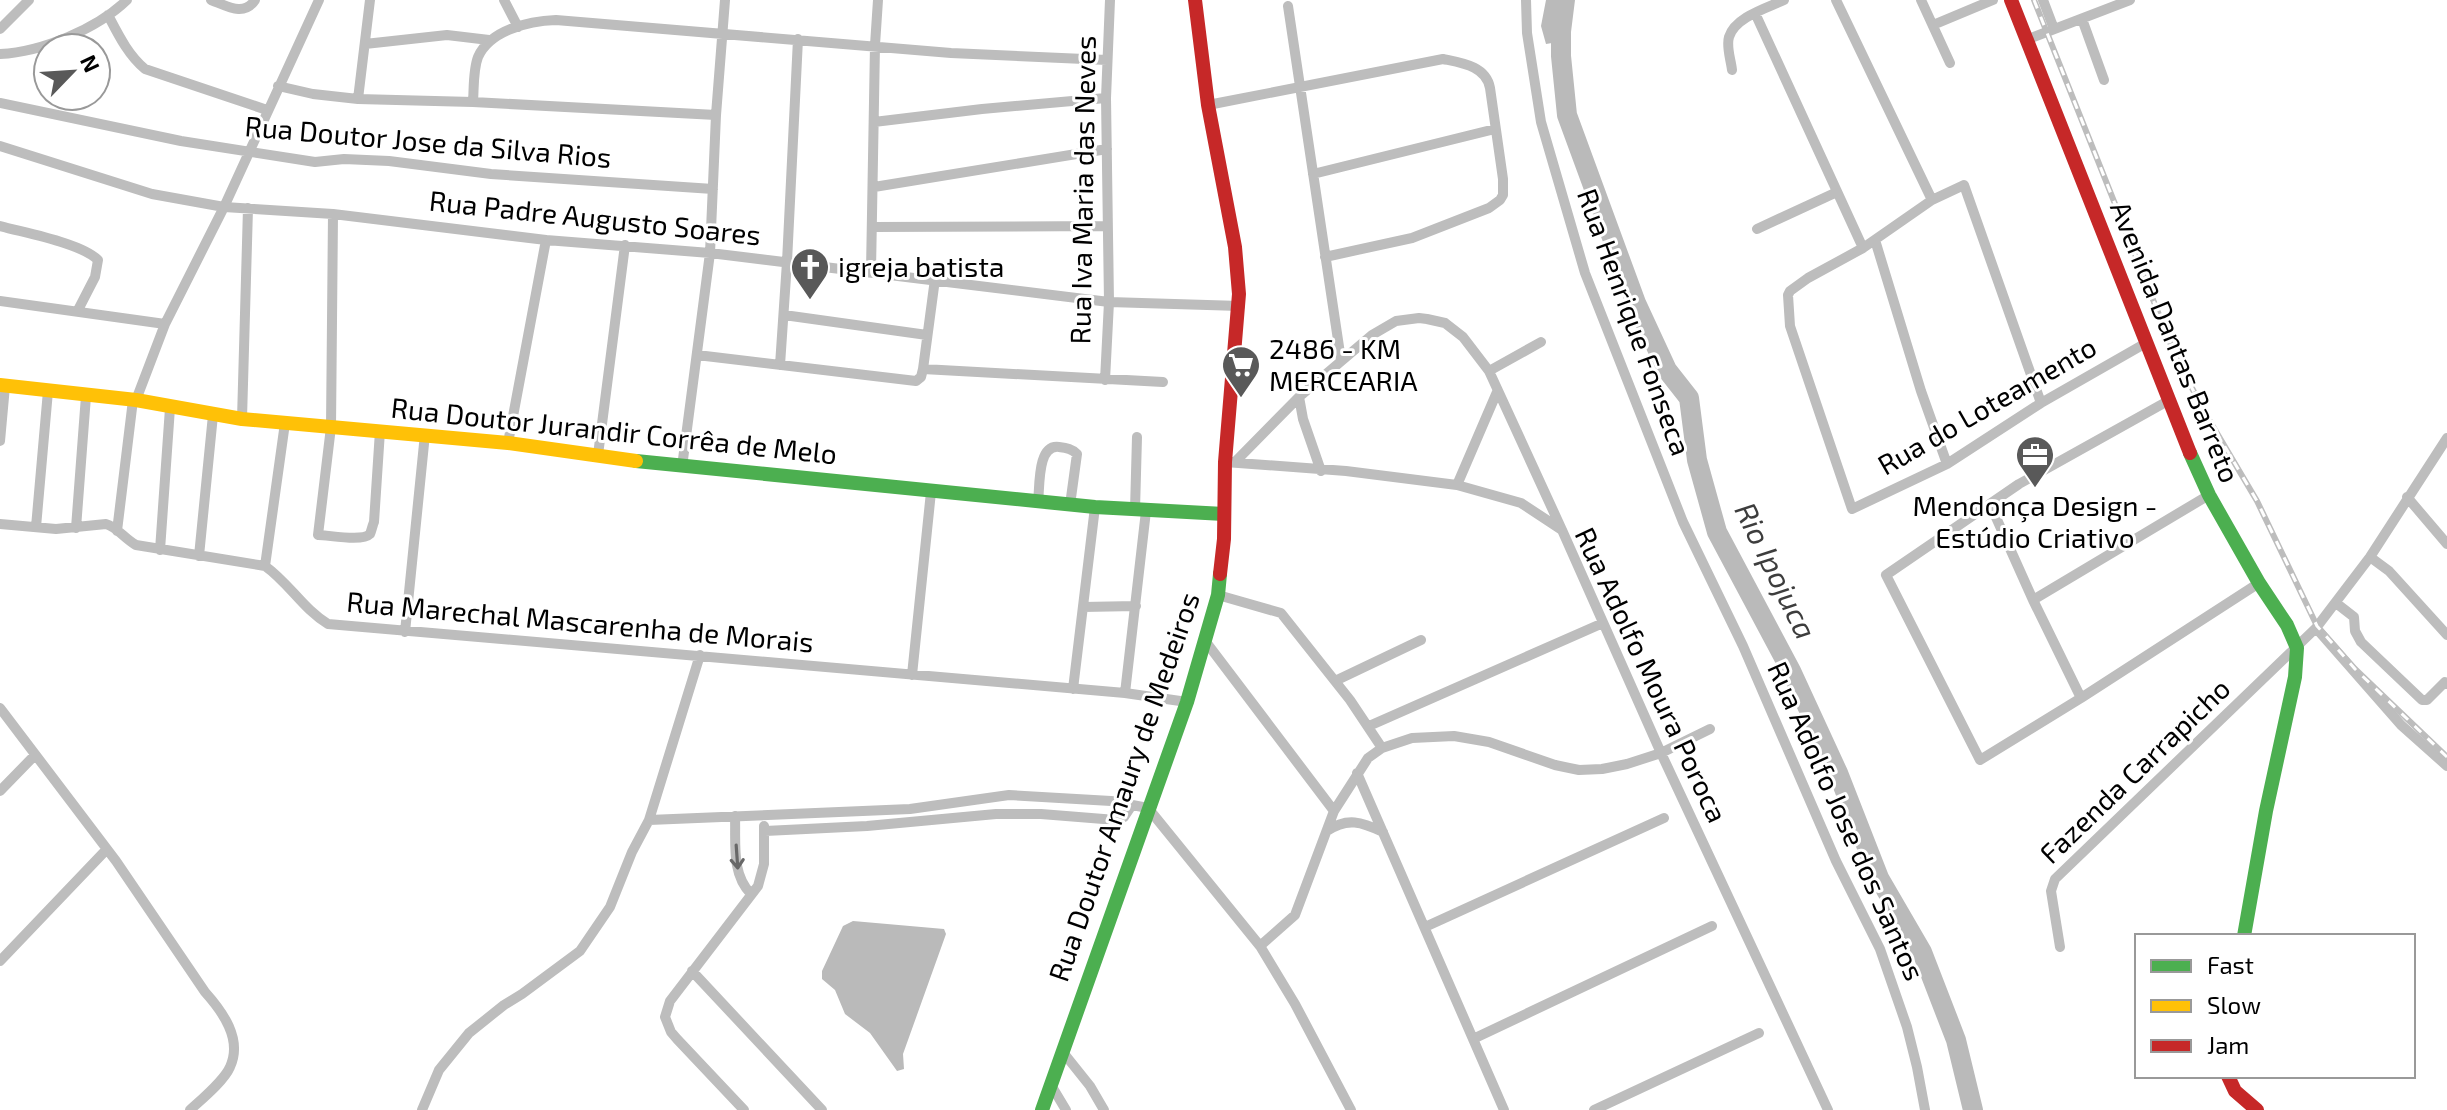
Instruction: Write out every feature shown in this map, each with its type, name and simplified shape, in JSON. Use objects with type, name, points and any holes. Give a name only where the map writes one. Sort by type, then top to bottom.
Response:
[{"type":"street","points":[[0,29],[29,0]]},
{"type":"street","points":[[0,54],[52,43],[108,15],[127,0]]},
{"type":"street","points":[[211,0],[242,10],[255,0]]},
{"type":"street","points":[[117,531],[134,400],[165,324],[224,207],[319,0]]},
{"type":"street","points":[[358,99],[370,0]]},
{"type":"street","points":[[504,0],[518,27]]},
{"type":"street","points":[[682,467],[710,253],[725,0]]},
{"type":"street","points":[[871,271],[878,0]]},
{"type":"street","name":"Rua Iva Maria das Neves","points":[[1105,380],[1109,302],[1106,98],[1110,0]]},
{"type":"street","name":"Rua Doutor Amaury de Medeiros","points":[[1042,1110],[1187,702],[1218,595],[1224,556],[1224,514],[1240,306],[1235,247],[1208,105],[1195,0]]},
{"type":"street","name":"Rua Henrique Fonseca","points":[[1526,0],[1527,33],[1541,122],[1585,273],[1683,522],[1743,646]]},
{"type":"street","points":[[1732,70],[1728,45],[1737,25],[1784,0]]},
{"type":"street","points":[[1836,0],[1932,200]]},
{"type":"street","points":[[1921,0],[1950,63]]},
{"type":"street","points":[[1933,25],[1993,0]]},
{"type":"street","name":"Avenida Dantas Barreto","points":[[2011,0],[2146,343],[2166,402],[2209,495],[2259,583],[2287,625],[2297,648]]},
{"type":"street","points":[[2043,0],[2054,29]]},
{"type":"street","points":[[2026,40],[2130,0]]},
{"type":"street","points":[[1288,6],[1341,360]]},
{"type":"street","points":[[1755,13],[1863,248],[1932,200],[1964,185],[2041,403]]},
{"type":"street","points":[[108,15],[129,51],[145,69],[267,110]]},
{"type":"street","points":[[2082,19],[2104,80]]},
{"type":"street","points":[[365,44],[447,35],[489,40],[538,21],[556,20],[951,53],[1107,60]]},
{"type":"street","points":[[780,365],[798,39]]},
{"type":"street","points":[[473,102],[478,59],[489,40]]},
{"type":"street","points":[[1208,105],[1443,59],[1475,68],[1486,76],[1504,188],[1500,200],[1489,208],[1412,238],[1325,257]]},
{"type":"street","points":[[278,86],[358,99],[716,115]]},
{"type":"street","points":[[874,122],[1106,98]]},
{"type":"street","name":"Rua Doutor Jose da Silva Rios","points":[[0,103],[158,136],[315,162],[344,159],[389,161],[491,174],[713,189]]},
{"type":"street","points":[[1313,174],[1495,129]]},
{"type":"street","name":"Rua Padre Augusto Soares","points":[[0,146],[137,190],[224,207],[333,214],[546,240],[710,253],[1109,302],[1240,306]]},
{"type":"street","points":[[874,187],[1107,149]]},
{"type":"street","points":[[1757,229],[1837,192]]},
{"type":"street","points":[[242,419],[248,208]]},
{"type":"street","points":[[333,214],[331,427],[318,535],[357,538],[369,535],[374,522],[380,431]]},
{"type":"street","points":[[0,226],[95,256],[98,269],[78,310]]},
{"type":"street","points":[[873,227],[1107,226]]},
{"type":"street","points":[[508,443],[546,240]]},
{"type":"street","points":[[1875,240],[1921,391],[1947,464]]},
{"type":"street","points":[[598,455],[625,245]]},
{"type":"street","name":"Rua do Loteamento","points":[[1863,248],[1808,278],[1788,295],[1790,326],[1852,509],[1947,464],[2041,403],[2146,343]]},
{"type":"street","points":[[697,355],[916,381],[923,369],[935,279]]},
{"type":"street","points":[[0,301],[165,324]]},
{"type":"street","points":[[784,315],[927,335]]},
{"type":"street","points":[[1230,462],[1299,397],[1372,335],[1396,321],[1419,318],[1445,323],[1474,348],[1489,371],[1562,530]]},
{"type":"street","points":[[1489,371],[1541,342]]},
{"type":"street","points":[[923,369],[1163,382]]},
{"type":"street","points":[[0,441],[3,385]]},
{"type":"street","name":"Rua Doutor Jurandir Corrêa de Melo","points":[[3,385],[134,400],[242,419],[508,443],[682,467],[1070,505],[1224,514]]},
{"type":"street","points":[[36,527],[48,391]]},
{"type":"street","points":[[1457,485],[1497,392]]},
{"type":"street","points":[[76,528],[86,396]]},
{"type":"street","points":[[1299,397],[1303,419],[1321,471]]},
{"type":"street","points":[[2166,402],[2019,484],[1886,575],[1980,760],[2259,583]]},
{"type":"street","points":[[160,550],[170,408]]},
{"type":"street","points":[[199,556],[213,415]]},
{"type":"street","points":[[0,524],[76,528],[106,524],[136,545],[265,566],[285,423]]},
{"type":"street","points":[[405,632],[425,434]]},
{"type":"street","points":[[1125,693],[1136,606],[1140,511],[1137,437]]},
{"type":"street","points":[[1038,502],[1046,452],[1054,446],[1073,450],[1077,454],[1070,505]]},
{"type":"street","points":[[2245,933],[2266,811],[2295,677],[2297,648],[2370,557],[2407,497],[2445,447]]},
{"type":"street","name":"Rua Adolfo Moura Poroca","points":[[1230,462],[1346,471],[1457,485],[1521,503],[1562,530],[1661,753],[1828,1110]]},
{"type":"street","points":[[912,675],[931,492]]},
{"type":"street","points":[[2033,600],[2209,495]]},
{"type":"street","points":[[2407,497],[2447,544]]},
{"type":"street","points":[[1990,504],[2081,698]]},
{"type":"street","points":[[1073,689],[1095,507]]},
{"type":"street","points":[[2370,557],[2389,571],[2447,635]]},
{"type":"street","name":"Rua Marechal Mascarenha de Morais","points":[[265,566],[280,576],[316,617],[328,624],[1125,693],[1187,702]]},
{"type":"street","points":[[1218,595],[1281,613],[1369,726],[1382,748]]},
{"type":"street","points":[[2336,603],[2354,617],[2355,631],[2361,642],[2422,700],[2427,700],[2445,682],[2447,684]]},
{"type":"street","points":[[1083,607],[1136,606]]},
{"type":"street","points":[[2429,614],[2447,622]]},
{"type":"street","points":[[1369,726],[1603,623]]},
{"type":"street","points":[[2316,628],[2401,725],[2447,766]]},
{"type":"street","points":[[1335,681],[1421,640]]},
{"type":"street","points":[[1206,642],[1334,811]]},
{"type":"street","name":"Rua Adolfo Jose dos Santos","points":[[1743,646],[1830,847],[1886,963],[1907,1027],[1925,1110]]},
{"type":"street","name":"Fazenda Carrapicho","points":[[2060,947],[2051,891],[2055,879],[2297,648]]},
{"type":"street","points":[[422,1110],[439,1070],[469,1033],[580,951],[610,907],[632,852],[649,820],[700,655]]},
{"type":"street","points":[[0,708],[107,849],[229,1024],[233,1056],[229,1069],[190,1110]]},
{"type":"street","points":[[1260,946],[1295,915],[1334,811],[1368,758],[1382,748],[1412,738],[1454,736],[1489,742],[1579,770],[1627,764],[1661,753],[1710,729]]},
{"type":"street","points":[[0,791],[35,755]]},
{"type":"street","points":[[1357,773],[1504,1110]]},
{"type":"street","points":[[649,820],[910,809],[1009,795],[1111,801],[1148,808],[1260,946],[1340,1084],[1351,1110]]},
{"type":"street","points":[[765,831],[880,825],[996,814],[1116,820],[1124,817],[1132,805]]},
{"type":"street","points":[[735,816],[738,876],[751,894]]},
{"type":"street","points":[[744,1110],[677,1039],[665,1017],[692,971],[762,876],[764,816]]},
{"type":"street","points":[[1425,927],[1664,818]]},
{"type":"street","points":[[1327,831],[1350,821],[1366,823],[1383,832]]},
{"type":"street","points":[[0,961],[107,849]]},
{"type":"street","points":[[1473,1039],[1712,926]]},
{"type":"street","points":[[692,971],[822,1110]]},
{"type":"street","points":[[1594,1110],[1759,1033]]},
{"type":"street","points":[[1062,1051],[1090,1086],[1104,1110]]},
{"type":"street","points":[[2229,1078],[2235,1091],[2257,1110]]},
{"type":"street","points":[[1051,1085],[1066,1110]]},
{"type":"shaded area","points":[[1546,0],[1575,0],[1570,40],[1546,44],[1541,26]]},
{"type":"shaded area","points":[[853,921],[944,929],[946,934],[903,1054],[904,1069],[897,1071],[870,1033],[845,1014],[835,990],[822,979],[822,971],[843,926]]},
{"type":"waterway","name":"Rio Ipojuca","points":[[1561,0],[1561,56],[1567,115],[1636,303],[1667,370],[1689,398],[1697,460],[1717,532],[1791,671],[1838,773],[1879,878],[1922,952],[1956,1040],[1973,1110]]},
{"type":"railway","points":[[2034,0],[2177,360],[2257,501],[2317,626],[2355,669],[2447,757]]},
{"type":"traffic: fast","points":[[2190,453],[2209,495],[2259,583],[2287,625],[2297,648],[2295,677],[2266,811],[2244,934]]},
{"type":"traffic: fast","points":[[636,461],[1095,507],[1224,514]]},
{"type":"traffic: fast","points":[[1042,1110],[1187,702],[1218,595],[1220,574]]},
{"type":"traffic: slow","points":[[0,385],[136,400],[242,419],[508,443],[636,461]]},
{"type":"traffic: jam","points":[[1195,0],[1208,105],[1235,247],[1239,294],[1225,462],[1224,539],[1220,574]]},
{"type":"traffic: jam","points":[[2011,0],[2190,453]]},
{"type":"traffic: jam","points":[[2229,1078],[2235,1091],[2257,1110]]},
{"type":"place","name":"igreja batista","points":[[810,301]]},
{"type":"place","name":"2486 - KM MERCEARIA","points":[[1241,399]]},
{"type":"place","name":"Mendonça Design - Estúdio Criativo","points":[[2035,489]]}]
